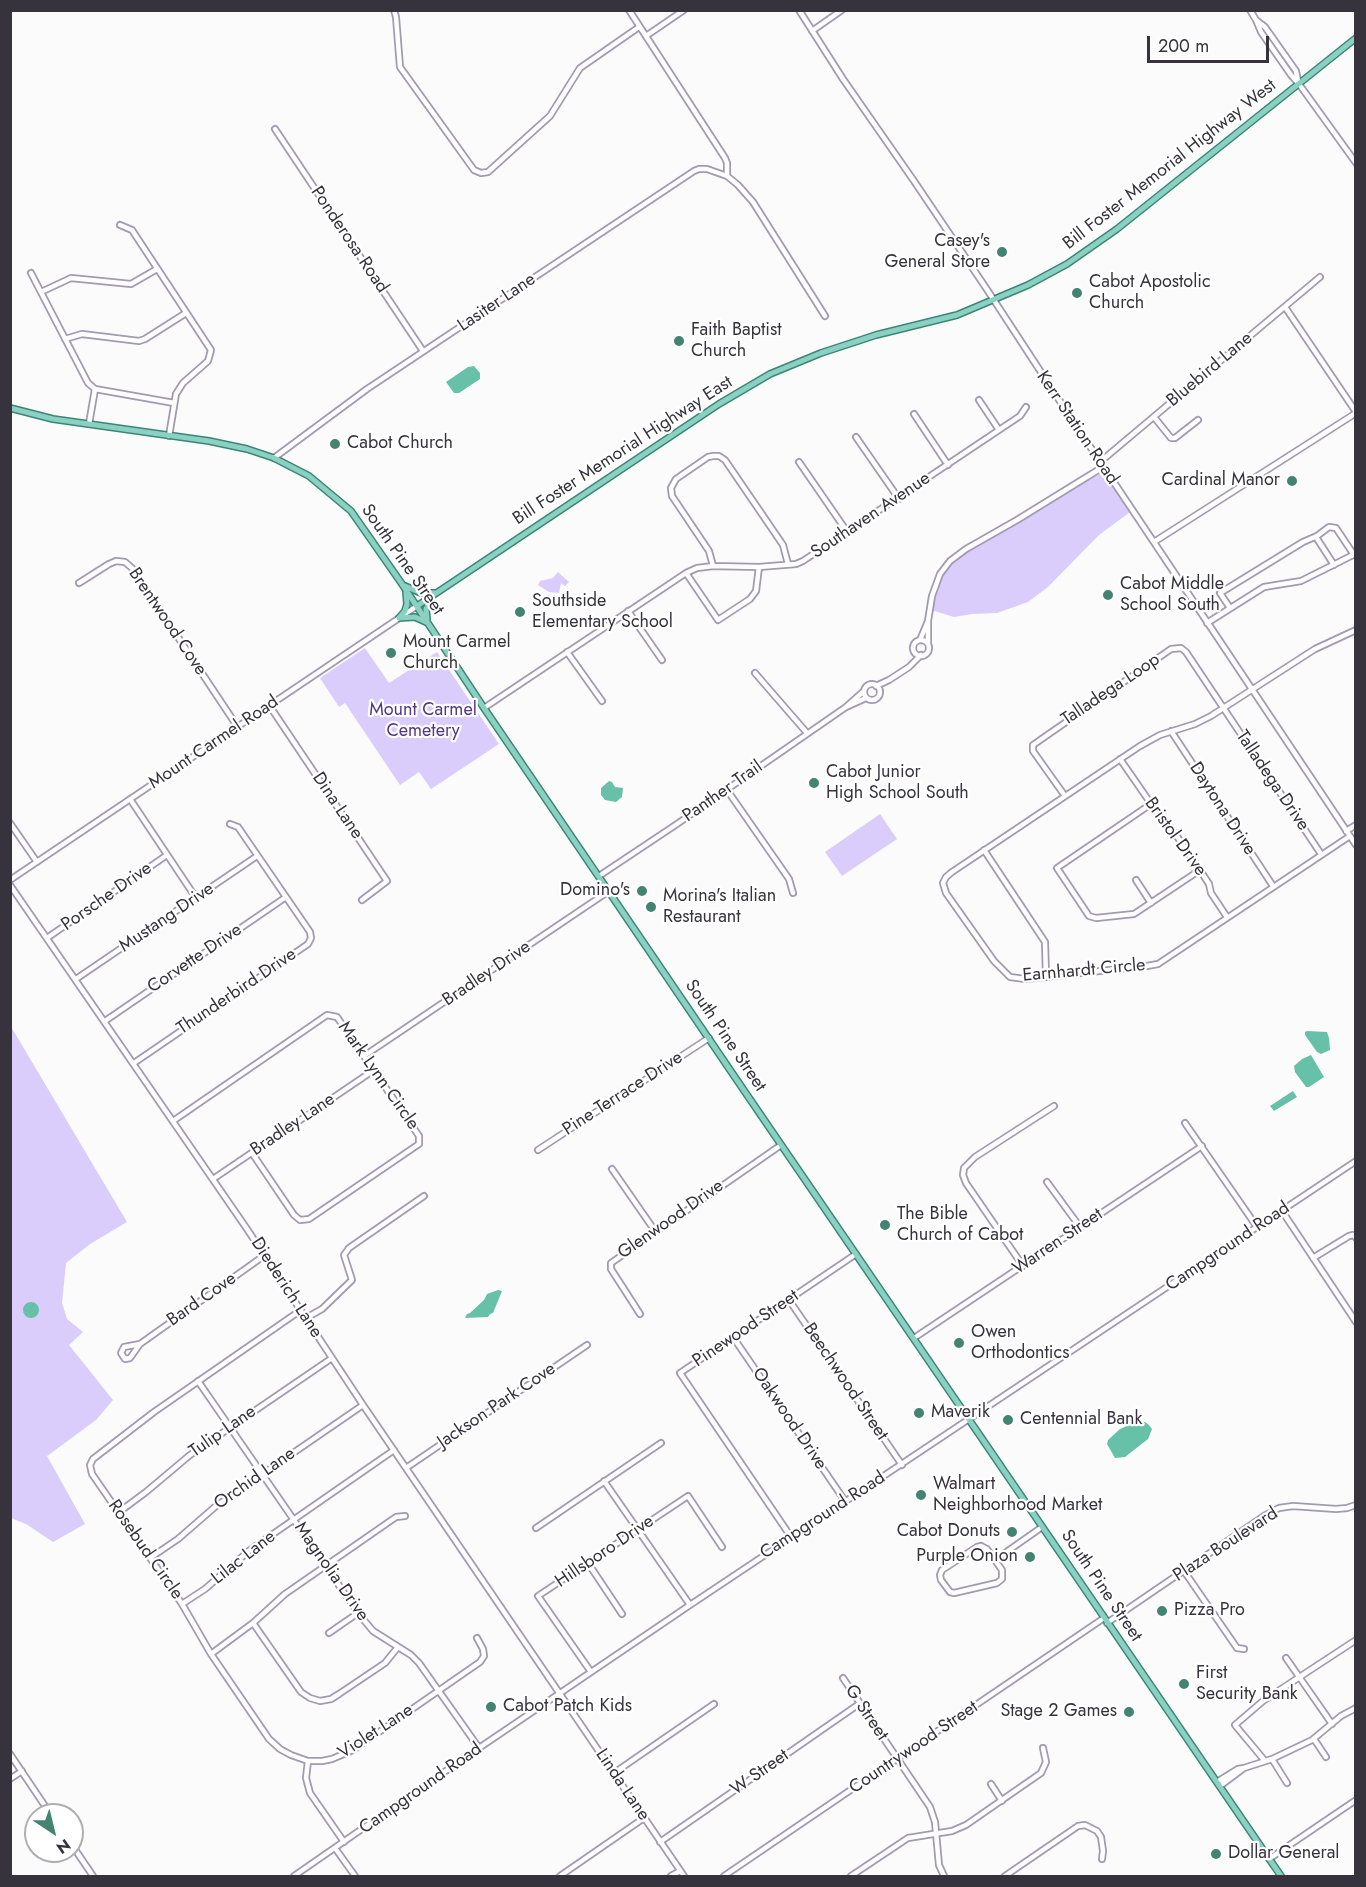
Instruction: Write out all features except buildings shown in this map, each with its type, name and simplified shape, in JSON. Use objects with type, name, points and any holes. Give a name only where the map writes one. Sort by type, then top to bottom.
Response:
[{"type":"main road","name":"Bill Foster Memorial Highway West","points":[[994,300],[1047,276],[1094,246],[1356,38]]},
{"type":"main road","name":"Bill Foster Memorial Highway East","points":[[417,606],[719,404],[770,375],[821,353],[876,335],[957,315],[994,300]]},
{"type":"main road","name":"South Pine Street","points":[[10,408],[53,419],[246,449],[274,458],[309,476],[351,511],[404,585],[484,708],[1281,1876]]},
{"type":"main road","points":[[404,585],[421,593],[436,594]]},
{"type":"main road","points":[[399,618],[407,604],[404,585]]},
{"type":"main road","points":[[428,623],[426,609],[436,594]]},
{"type":"main road","points":[[399,618],[415,617],[428,623]]},
{"type":"street","points":[[394,10],[400,67],[474,170],[481,173],[488,172],[550,116],[580,68],[639,27]]},
{"type":"street","points":[[629,10],[725,158],[727,176],[753,202],[825,316]]},
{"type":"street","points":[[646,36],[684,10]]},
{"type":"street","name":"Kerr Station Road","points":[[799,10],[1356,845]]},
{"type":"street","points":[[812,31],[843,10]]},
{"type":"street","points":[[1250,10],[1261,32],[1274,46],[1291,75],[1356,163]]},
{"type":"street","name":"Ponderosa Road","points":[[275,129],[423,351]]},
{"type":"street","name":"Lasiter Lane","points":[[274,458],[423,351],[694,171],[707,170],[727,176]]},
{"type":"street","points":[[120,225],[132,230],[211,350],[208,361],[183,383],[176,394],[169,436]]},
{"type":"street","points":[[42,292],[70,278],[131,284],[157,269]]},
{"type":"street","points":[[31,273],[88,383],[95,389],[174,403]]},
{"type":"street","name":"Bluebird Lane","points":[[1102,465],[1154,417],[1320,278]]},
{"type":"street","points":[[1154,542],[1356,413],[1285,307]]},
{"type":"street","points":[[65,339],[82,334],[146,339],[186,313]]},
{"type":"street","points":[[89,424],[95,389]]},
{"type":"street","points":[[979,400],[999,430]]},
{"type":"street","name":"Southaven Avenue","points":[[484,708],[686,573],[697,568],[713,566],[759,567],[804,561],[1020,416],[1026,407]]},
{"type":"street","points":[[914,414],[948,465]]},
{"type":"street","points":[[1154,417],[1171,438],[1175,438],[1198,420]]},
{"type":"street","points":[[856,437],[898,499]]},
{"type":"street","points":[[713,566],[709,551],[672,496],[671,488],[676,479],[713,456],[719,456],[725,460],[783,545],[788,564]]},
{"type":"street","points":[[799,462],[848,533]]},
{"type":"street","points":[[889,680],[874,700],[866,698],[864,692],[869,685],[876,686],[889,680],[928,651],[928,621],[932,596],[940,574],[950,561],[1102,465]]},
{"type":"street","points":[[1207,623],[1264,587],[1301,581],[1355,554],[1336,528],[1329,527],[1316,537],[1303,542],[1220,593],[1230,608]]},
{"type":"street","points":[[1316,537],[1334,565]]},
{"type":"street","name":"Brentwood Cove","points":[[79,583],[116,561],[125,562],[132,568],[237,726]]},
{"type":"street","points":[[686,573],[718,620],[750,598],[756,591],[759,567]]},
{"type":"street","name":"Mount Carmel Road","points":[[10,880],[417,606]]},
{"type":"street","points":[[628,611],[662,660]]},
{"type":"street","points":[[909,667],[915,652],[915,644],[920,640],[928,621]]},
{"type":"street","name":"Earnhardt Circle","points":[[1356,630],[1315,649],[1195,724],[1160,735],[1120,759],[984,850],[946,877],[943,883],[945,893],[1003,971],[1010,977],[1025,980],[1158,964],[1321,854],[1356,825]]},
{"type":"street","points":[[920,640],[928,643]]},
{"type":"street","name":"Talladega Loop","points":[[1065,796],[1033,751],[1033,745],[1171,649],[1181,648],[1186,652],[1223,708]]},
{"type":"street","points":[[567,652],[602,701]]},
{"type":"street","points":[[915,652],[921,655]]},
{"type":"street","points":[[755,673],[807,733]]},
{"type":"street","points":[[876,686],[880,691]]},
{"type":"street","name":"Panther Trail","points":[[599,876],[727,790],[864,692]]},
{"type":"street","name":"Panther Trail","points":[[846,707],[866,698]]},
{"type":"street","name":"Dina Lane","points":[[269,705],[387,881],[362,900]]},
{"type":"street","name":"Talladega Drive","points":[[1223,708],[1321,854]]},
{"type":"street","name":"Daytona Drive","points":[[1171,732],[1273,886]]},
{"type":"street","name":"Bristol Drive","points":[[1120,759],[1200,870],[1209,884],[1211,893],[1227,917]]},
{"type":"street","points":[[727,790],[789,879],[793,893]]},
{"type":"street","points":[[130,800],[196,898]]},
{"type":"street","points":[[1151,804],[1057,868],[1089,916],[1134,914],[1200,870]]},
{"type":"street","points":[[10,823],[37,862]]},
{"type":"street","name":"Thunderbird Drive","points":[[134,1063],[308,944],[312,938],[238,827],[230,824]]},
{"type":"street","points":[[984,850],[1045,942],[1046,977]]},
{"type":"street","name":"Porsche Drive","points":[[47,938],[167,855]]},
{"type":"street","name":"Mustang Drive","points":[[76,979],[257,856]]},
{"type":"street","points":[[1136,880],[1151,903]]},
{"type":"street","name":"Diederich Lane","points":[[10,885],[213,1179],[559,1694]]},
{"type":"street","name":"Bradley Drive","points":[[364,1056],[609,891]]},
{"type":"street","name":"Corvette Drive","points":[[105,1021],[286,897]]},
{"type":"street","name":"Mark Lynn Circle","points":[[173,1121],[327,1015],[337,1017],[419,1136],[419,1144],[309,1219],[300,1220],[294,1215],[252,1153]]},
{"type":"street","name":"Pine Terrace Drive","points":[[538,1150],[709,1038]]},
{"type":"street","name":"Bradley Lane","points":[[213,1179],[374,1070]]},
{"type":"street","points":[[1023,1266],[966,1183],[963,1175],[964,1168],[975,1157],[1054,1106]]},
{"type":"street","points":[[1185,1123],[1257,1227]]},
{"type":"street","name":"Glenwood Drive","points":[[640,1314],[610,1264],[781,1145]]},
{"type":"street","name":"Warren Street","points":[[914,1338],[1202,1146]]},
{"type":"street","name":"Campground Road","points":[[294,1876],[791,1537],[1356,1161]]},
{"type":"street","points":[[612,1169],[655,1231]]},
{"type":"street","points":[[1047,1182],[1080,1227]]},
{"type":"street","points":[[306,1318],[322,1308],[352,1280],[344,1256],[349,1248],[424,1196]]},
{"type":"street","points":[[1282,1211],[1356,1322]]},
{"type":"street","points":[[1313,1258],[1348,1236],[1353,1235],[1356,1238]]},
{"type":"street","name":"Pinewood Street","points":[[791,1537],[680,1373],[856,1254]]},
{"type":"street","name":"Bard Cove","points":[[140,1344],[264,1256]]},
{"type":"street","name":"Beechwood Street","points":[[789,1300],[902,1465]]},
{"type":"street","name":"Rosebud Circle","points":[[301,1310],[198,1381],[93,1459],[90,1465],[92,1474],[182,1604],[211,1654],[269,1739],[285,1752],[308,1761]]},
{"type":"street","name":"Oakwood Drive","points":[[733,1337],[845,1501]]},
{"type":"street","name":"Jackson Park Cove","points":[[406,1468],[587,1345]]},
{"type":"street","name":"Tulip Lane","points":[[119,1512],[190,1455],[332,1358]]},
{"type":"street","name":"Magnolia Drive","points":[[198,1381],[358,1613],[373,1631],[420,1663],[479,1748]]},
{"type":"street","name":"Orchid Lane","points":[[150,1558],[178,1539],[216,1506],[363,1405]]},
{"type":"street","points":[[536,1528],[661,1443]]},
{"type":"street","name":"Lilac Lane","points":[[182,1604],[205,1589],[249,1550],[394,1450]]},
{"type":"street","points":[[604,1481],[690,1605]]},
{"type":"street","name":"Hillsboro Drive","points":[[591,1672],[538,1596],[688,1496],[722,1547]]},
{"type":"street","name":"Plaza Boulevard","points":[[1106,1620],[1279,1508],[1293,1506],[1336,1509],[1356,1505]]},
{"type":"street","points":[[211,1654],[253,1623],[285,1594],[396,1517],[405,1516]]},
{"type":"street","points":[[995,1560],[1042,1527]]},
{"type":"street","points":[[977,1547],[987,1549],[995,1560],[1002,1570],[1002,1579],[997,1583],[954,1593],[950,1592],[940,1580],[942,1570],[977,1547]]},
{"type":"street","points":[[588,1563],[622,1614]]},
{"type":"street","points":[[1184,1571],[1237,1648],[1244,1649]]},
{"type":"street","points":[[329,1633],[358,1613]]},
{"type":"street","name":"Countrywood Street","points":[[724,1876],[1106,1620]]},
{"type":"street","points":[[253,1623],[301,1692],[320,1701],[331,1699],[349,1688],[385,1663],[398,1647]]},
{"type":"street","name":"Violet Lane","points":[[308,1761],[332,1759],[353,1750],[480,1662],[484,1656],[477,1638]]},
{"type":"street","points":[[1265,1761],[1235,1725],[1263,1701],[1356,1640]]},
{"type":"street","points":[[1286,1658],[1332,1724]]},
{"type":"street","name":"G Street","points":[[843,1678],[930,1807],[936,1822],[939,1865],[944,1876]]},
{"type":"street","name":"Linda Lane","points":[[559,1694],[684,1876]]},
{"type":"street","points":[[614,1773],[714,1704]]},
{"type":"street","name":"W Street","points":[[660,1842],[859,1704]]},
{"type":"street","points":[[1218,1784],[1238,1769],[1272,1760],[1314,1739],[1356,1708]]},
{"type":"street","points":[[1314,1739],[1326,1757]]},
{"type":"street","points":[[851,1876],[908,1838],[960,1828],[1002,1801],[1041,1773],[1046,1762],[1043,1748]]},
{"type":"street","points":[[10,1754],[43,1803]]},
{"type":"street","points":[[1272,1760],[1287,1783]]},
{"type":"street","points":[[308,1761],[306,1778],[310,1792],[344,1842]]},
{"type":"street","points":[[10,1779],[22,1771]]},
{"type":"street","points":[[991,1784],[1002,1801]]},
{"type":"street","points":[[1269,1859],[1356,1800]]},
{"type":"street","points":[[560,1876],[644,1818]]},
{"type":"street","points":[[1005,1876],[1078,1826],[1085,1825],[1097,1831],[1101,1837],[1102,1859]]},
{"type":"street","points":[[335,1848],[355,1876]]},
{"type":"street","points":[[84,1863],[93,1876]]},
{"type":"street","points":[[1017,1869],[1022,1876]]},
{"type":"street","points":[[671,1876],[680,1871]]},
{"type":"green space","points":[[1100,474],[1107,477],[1130,512],[1099,535],[1048,587],[1028,602],[997,613],[954,617],[931,610],[944,572],[954,560]]},
{"type":"green space","points":[[558,572],[569,582],[565,586],[561,583],[559,593],[549,592],[538,585],[540,581],[553,578]]},
{"type":"green space","name":"Mount Carmel Cemetery","points":[[365,648],[389,683],[437,652],[499,744],[431,789],[419,772],[400,785],[345,703],[339,707],[320,678]]},
{"type":"green space","points":[[880,814],[897,839],[842,876],[825,852]]},
{"type":"green space","points":[[10,1025],[127,1222],[90,1244],[66,1263],[62,1303],[67,1319],[83,1332],[69,1345],[113,1400],[96,1420],[47,1456],[85,1524],[53,1542],[26,1524],[11,1518]]},
{"type":"shaded area","points":[[474,366],[480,373],[480,379],[459,393],[454,393],[446,382],[468,367]]},
{"type":"shaded area","points":[[609,781],[615,787],[623,788],[622,797],[616,802],[605,800],[601,795],[601,788]]},
{"type":"shaded area","points":[[1307,1031],[1327,1032],[1330,1050],[1321,1054],[1317,1052],[1305,1035]]},
{"type":"shaded area","points":[[1311,1055],[1324,1077],[1306,1087],[1295,1072],[1294,1066]]},
{"type":"shaded area","points":[[1293,1091],[1297,1097],[1274,1111],[1270,1106]]},
{"type":"shaded area","points":[[502,1291],[493,1313],[488,1317],[465,1318],[484,1300],[487,1294]]},
{"type":"shaded area","points":[[31,1302],[39,1310],[31,1318],[23,1310]]},
{"type":"shaded area","points":[[1138,1421],[1145,1422],[1152,1429],[1148,1439],[1125,1457],[1115,1458],[1107,1444],[1108,1440],[1120,1429]]},
{"type":"place","name":"Casey's General Store","points":[[1002,252]]},
{"type":"place","name":"Cabot Apostolic Church","points":[[1077,293]]},
{"type":"place","name":"Faith Baptist Church","points":[[679,341]]},
{"type":"place","name":"Cabot Church","points":[[335,444]]},
{"type":"place","name":"Cardinal Manor","points":[[1292,481]]},
{"type":"place","name":"Cabot Middle School South","points":[[1108,595]]},
{"type":"place","name":"Southside Elementary School","points":[[520,612]]},
{"type":"place","name":"Mount Carmel Church","points":[[391,653]]},
{"type":"place","name":"Cabot Junior High School South","points":[[814,783]]},
{"type":"place","name":"Domino's","points":[[642,891]]},
{"type":"place","name":"Morina's Italian Restaurant","points":[[651,907]]},
{"type":"place","name":"The Bible Church of Cabot","points":[[885,1225]]},
{"type":"place","name":"Owen Orthodontics","points":[[959,1343]]},
{"type":"place","name":"Maverik","points":[[919,1413]]},
{"type":"place","name":"Centennial Bank","points":[[1008,1420]]},
{"type":"place","name":"Walmart Neighborhood Market","points":[[921,1495]]},
{"type":"place","name":"Cabot Donuts","points":[[1012,1532]]},
{"type":"place","name":"Purple Onion","points":[[1030,1557]]},
{"type":"place","name":"Pizza Pro","points":[[1162,1611]]},
{"type":"place","name":"First Security Bank","points":[[1184,1684]]},
{"type":"place","name":"Cabot Patch Kids","points":[[491,1707]]},
{"type":"place","name":"Stage 2 Games","points":[[1129,1712]]},
{"type":"place","name":"Dollar General","points":[[1216,1854]]}]
